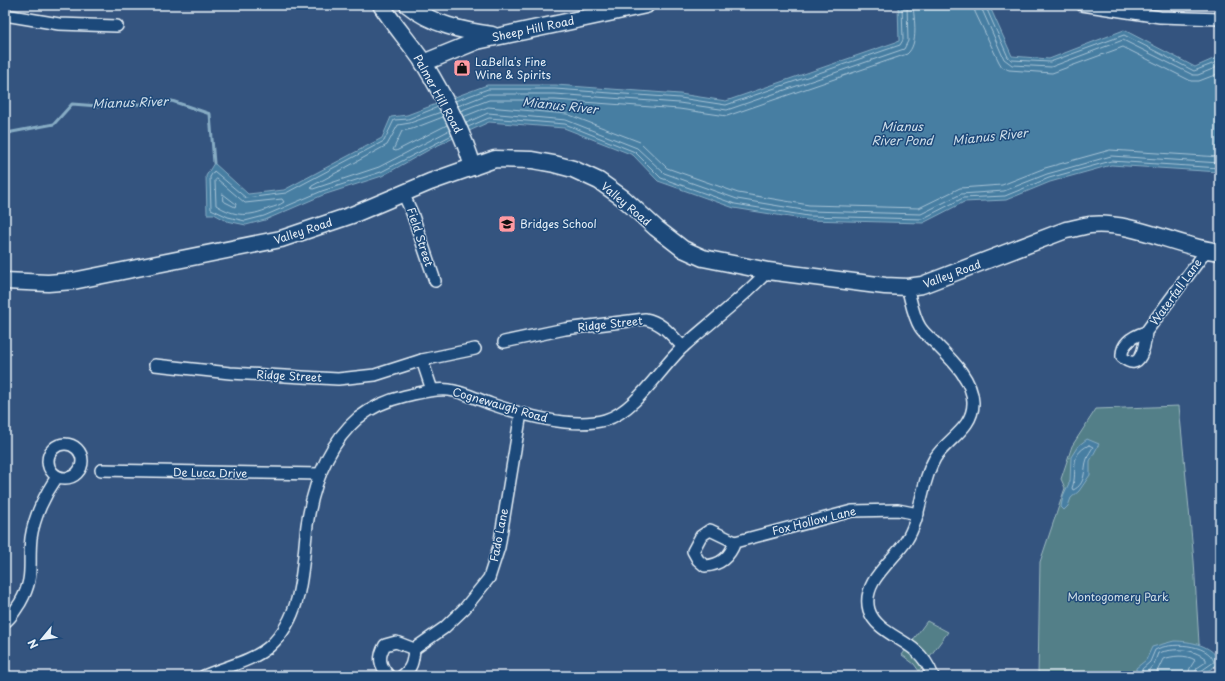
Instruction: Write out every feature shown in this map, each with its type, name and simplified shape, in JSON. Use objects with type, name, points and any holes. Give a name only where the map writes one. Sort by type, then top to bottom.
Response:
[{"type":"main road","name":"Palmer Hill Road","points":[[381,5],[423,63],[465,143],[473,167]]},
{"type":"main road","points":[[408,5],[418,13],[440,23],[458,29],[498,36]]},
{"type":"main road","name":"Sheep Hill Road","points":[[423,63],[477,41],[646,5]]},
{"type":"main road","name":"Valley Road","points":[[5,282],[48,283],[73,281],[264,243],[352,215],[403,193],[495,159],[532,160],[573,169],[600,181],[683,249],[714,262],[768,271],[907,287],[922,285],[1066,230],[1090,225],[1133,229],[1213,252]]},
{"type":"street","points":[[1082,5],[1160,17],[1220,19]]},
{"type":"street","points":[[5,15],[59,24],[117,26]]},
{"type":"street","name":"Field Street","points":[[403,193],[412,213],[435,281]]},
{"type":"street","name":"Waterfall Lane","points":[[1146,332],[1213,252]]},
{"type":"street","name":"Cognewaugh Road","points":[[204,676],[255,656],[269,647],[290,622],[300,586],[308,523],[320,474],[325,461],[336,444],[358,418],[374,407],[388,401],[432,390],[447,390],[461,392],[492,405],[521,413],[565,422],[587,423],[606,420],[617,415],[637,398],[683,347],[754,286],[768,271]]},
{"type":"street","points":[[907,287],[920,328],[959,368],[967,381],[973,402],[966,424],[940,451],[932,465],[918,514],[905,542],[871,586],[868,605],[876,622],[917,651],[926,662],[933,676]]},
{"type":"street","name":"Ridge Street","points":[[504,342],[565,329],[645,319],[654,320],[683,347]]},
{"type":"street","name":"Ridge Street","points":[[155,365],[230,373],[338,379],[375,375],[422,360],[475,349]]},
{"type":"street","points":[[422,360],[432,390]]},
{"type":"street","name":"Fado Lane","points":[[414,649],[444,628],[464,608],[489,578],[499,547],[521,413]]},
{"type":"street","name":"De Luca Drive","points":[[101,470],[320,474]]},
{"type":"street","points":[[5,622],[16,610],[30,584],[31,538],[35,521],[50,487],[58,477]]},
{"type":"street","name":"Fox Hollow Lane","points":[[735,542],[852,511],[898,510],[918,514]]},
{"type":"street","points":[[389,676],[382,668],[380,655],[385,644],[396,642],[414,649],[413,662],[408,672],[402,676]]},
{"type":"green space","name":"Montogomery Park","points":[[1179,406],[1194,561],[1201,676],[1038,676],[1040,562],[1065,488],[1061,479],[1072,446],[1096,409]]},
{"type":"green space","points":[[927,621],[948,632],[919,671],[914,664],[902,655]]},
{"type":"water","name":"Mianus River Pond","points":[[898,5],[989,5],[1012,56],[1049,59],[1124,30],[1195,67],[1220,56],[1220,172],[1111,165],[1050,182],[1006,200],[964,202],[923,223],[808,220],[734,208],[658,181],[633,155],[564,128],[489,122],[434,147],[382,176],[323,195],[265,220],[246,225],[227,221],[214,214],[207,214],[206,176],[214,163],[248,194],[284,190],[382,138],[391,117],[407,115],[487,85],[556,85],[680,94],[726,101],[899,41]]},
{"type":"water","points":[[1087,439],[1099,444],[1090,461],[1090,475],[1079,491],[1071,498],[1068,506],[1064,510],[1061,507],[1063,496],[1070,481],[1071,457],[1078,446]]},
{"type":"water","points":[[1174,641],[1201,645],[1213,652],[1220,663],[1200,676],[1142,676],[1136,672],[1136,668],[1146,660],[1152,647]]},
{"type":"waterway","name":"Mianus River","points":[[5,135],[12,132],[54,124],[72,104],[98,106],[172,101],[210,114],[214,163]]},
{"type":"place","name":"LaBella's Fine Wine & Spirits","points":[[462,68]]},
{"type":"place","name":"Bridges School","points":[[507,224]]}]
